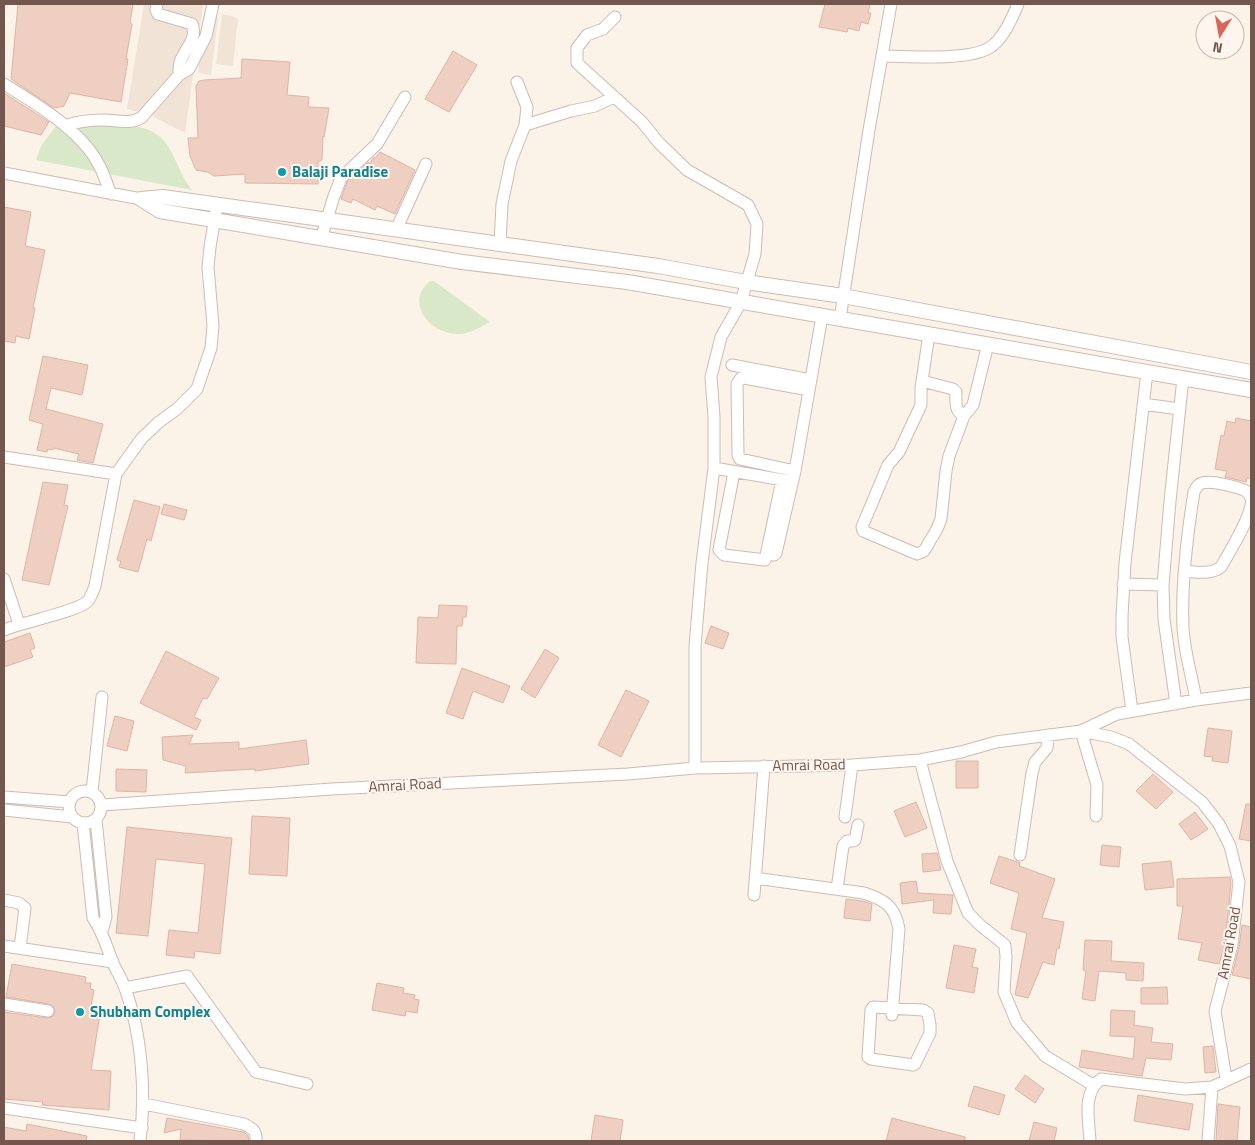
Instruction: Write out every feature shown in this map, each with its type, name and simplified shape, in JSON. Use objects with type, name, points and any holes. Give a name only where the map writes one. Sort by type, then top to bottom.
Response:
[{"type":"street","points":[[157,4],[156,10],[158,14],[192,24],[194,28],[192,42],[180,62],[179,75]]},
{"type":"street","points":[[65,126],[73,122],[103,120],[134,121],[140,119],[179,75],[189,69],[206,36],[213,4]]},
{"type":"street","points":[[840,319],[869,130],[891,4]]},
{"type":"street","points":[[882,56],[967,56],[990,48],[1008,27],[1018,4]]},
{"type":"street","points":[[615,17],[603,29],[587,35],[577,48],[577,63],[642,122],[659,143],[688,170],[748,206],[757,224],[755,254],[741,302],[722,338],[712,378],[714,468],[702,564],[695,646],[695,768]]},
{"type":"street","points":[[500,244],[502,204],[511,161],[525,125],[527,107],[517,82]]},
{"type":"street","points":[[4,84],[47,111],[83,144],[99,164],[111,194]]},
{"type":"street","points":[[321,239],[341,178],[377,144],[405,97]]},
{"type":"street","points":[[525,125],[595,106],[614,97]]},
{"type":"street","points":[[396,230],[426,164]]},
{"type":"street","points":[[4,173],[141,199],[163,197],[658,266],[746,282],[844,296],[1251,372]]},
{"type":"street","points":[[141,199],[160,211],[321,239],[462,262],[627,282],[1251,390]]},
{"type":"street","points":[[4,630],[77,608],[88,600],[94,586],[116,474],[142,438],[177,409],[197,389],[211,348],[213,326],[208,267],[217,205]]},
{"type":"street","points":[[654,287],[658,266]]},
{"type":"street","points":[[734,472],[719,550],[724,555],[763,561],[767,554],[774,555],[776,553],[822,316]]},
{"type":"street","points":[[928,334],[921,406],[899,452],[888,465],[862,524],[863,531],[917,554],[924,551],[941,519],[949,456],[964,416],[973,405],[988,344]]},
{"type":"street","points":[[732,365],[810,385]]},
{"type":"street","points":[[1132,711],[1122,637],[1122,616],[1147,372]]},
{"type":"street","points":[[790,478],[740,459],[738,455],[737,384],[741,378],[744,378],[810,385]]},
{"type":"street","points":[[1176,704],[1164,619],[1163,585],[1182,378]]},
{"type":"street","points":[[922,381],[953,389],[956,392],[954,404],[959,413],[964,416]]},
{"type":"street","points":[[1143,404],[1179,409]]},
{"type":"street","points":[[4,457],[116,474]]},
{"type":"street","points":[[714,468],[790,478]]},
{"type":"street","points":[[1185,571],[1209,572],[1217,571],[1221,568],[1248,518],[1251,504],[1246,491],[1202,483],[1194,492],[1187,532],[1185,571],[1183,628],[1196,700]]},
{"type":"street","points":[[4,579],[19,624]]},
{"type":"street","points":[[1124,584],[1163,585]]},
{"type":"street","points":[[1096,816],[1097,785],[1081,731],[1117,714],[1196,700],[1251,693]]},
{"type":"street","points":[[92,792],[102,697]]},
{"type":"street","name":"Amrai Road","points":[[102,805],[332,789],[628,774],[695,768],[852,765],[920,760],[961,752],[996,742],[1081,731],[1111,738],[1129,744],[1202,802],[1219,824],[1230,846],[1239,882],[1232,945],[1215,1011],[1226,1079]]},
{"type":"street","points":[[1020,856],[1032,773],[1035,762],[1047,748],[1048,735]]},
{"type":"street","points":[[920,760],[947,861],[968,913],[1005,945],[1004,992],[1017,1023],[1045,1056],[1093,1085]]},
{"type":"street","points":[[845,817],[852,765]]},
{"type":"street","points":[[754,895],[764,766]]},
{"type":"street","points":[[4,810],[78,820],[91,822],[99,816],[102,805],[100,800],[92,792],[81,791],[76,794],[69,807],[78,820],[93,918],[102,931],[125,988],[139,1041],[144,1104],[140,1141]]},
{"type":"street","points":[[4,797],[70,802]]},
{"type":"street","points":[[96,820],[106,917],[102,931]]},
{"type":"street","points":[[837,889],[843,846],[847,841],[855,840],[858,825]]},
{"type":"street","points":[[755,878],[864,893],[881,898],[890,907],[897,919],[899,928],[892,1011]]},
{"type":"street","points":[[4,900],[19,902],[25,908],[21,945]]},
{"type":"street","points":[[4,938],[21,945],[113,962]]},
{"type":"street","points":[[4,946],[21,945]]},
{"type":"street","points":[[125,988],[187,976],[256,1072],[308,1084]]},
{"type":"street","points":[[4,1004],[48,1011]]},
{"type":"street","points":[[875,1007],[892,1011],[923,1010],[928,1013],[930,1032],[917,1062],[912,1065],[868,1057],[871,1010],[875,1007]]},
{"type":"street","points":[[1090,1141],[1088,1096],[1093,1085],[1101,1079],[1185,1089],[1212,1087],[1251,1068]]},
{"type":"street","points":[[1208,1141],[1212,1087]]},
{"type":"street","points":[[144,1104],[244,1124],[252,1128],[257,1134],[256,1141]]},
{"type":"street","points":[[4,1108],[142,1128]]},
{"type":"shaded area","points":[[144,4],[203,4],[185,133],[152,116],[127,109]]},
{"type":"shaded area","points":[[222,14],[238,19],[233,66],[216,64]]},
{"type":"shaded area","points":[[204,15],[218,18],[211,75],[198,73]]},
{"type":"green space","points":[[129,125],[144,128],[155,133],[163,140],[192,190],[36,160],[41,146],[56,126]]},
{"type":"green space","points":[[430,281],[434,281],[490,322],[461,334],[447,332],[430,323],[420,307],[419,298]]},
{"type":"building","points":[[18,4],[133,4],[130,23],[132,24],[126,59],[128,59],[121,102],[70,93],[64,106],[54,108],[11,79]]},
{"type":"building","points":[[825,4],[870,4],[868,13],[871,13],[868,24],[861,22],[859,31],[848,28],[847,32],[819,27]]},
{"type":"building","points":[[453,51],[477,65],[449,112],[425,99]]},
{"type":"building","points":[[242,59],[290,62],[287,95],[309,97],[308,107],[329,108],[323,136],[322,160],[318,162],[318,184],[245,183],[245,174],[214,176],[208,172],[196,170],[190,156],[188,138],[198,138],[196,86],[199,81],[204,80],[241,78]]},
{"type":"building","points":[[4,93],[49,122],[41,135],[4,126]]},
{"type":"building","points":[[380,152],[415,170],[395,214],[377,206],[375,210],[353,199],[351,203],[341,199],[347,182],[368,162],[370,164],[373,158]]},
{"type":"building","points":[[4,207],[31,212],[25,246],[45,250],[33,308],[35,308],[29,339],[16,336],[15,343],[4,341]]},
{"type":"building","points":[[43,356],[88,365],[82,395],[51,388],[46,409],[103,424],[93,463],[77,460],[79,454],[54,448],[53,450],[48,449],[47,452],[37,450],[43,424],[29,420]]},
{"type":"building","points":[[1236,418],[1251,421],[1251,478],[1247,478],[1246,482],[1225,477],[1227,471],[1215,469],[1221,435],[1224,436],[1227,421],[1235,423]]},
{"type":"building","points":[[43,482],[68,485],[64,505],[68,506],[49,585],[22,580]]},
{"type":"building","points":[[134,500],[160,507],[151,541],[147,539],[138,572],[119,567],[121,561],[117,560]]},
{"type":"building","points":[[164,504],[187,510],[184,520],[161,514]]},
{"type":"building","points":[[439,605],[467,606],[466,617],[463,617],[462,626],[457,626],[456,664],[416,663],[418,617],[438,618]]},
{"type":"building","points":[[711,626],[729,633],[723,649],[705,643]]},
{"type":"building","points":[[30,633],[35,648],[30,650],[33,657],[4,667],[4,642]]},
{"type":"building","points":[[545,649],[559,658],[535,698],[521,689]]},
{"type":"building","points":[[166,651],[219,678],[207,699],[203,698],[194,717],[201,720],[196,730],[140,703]]},
{"type":"building","points":[[462,668],[510,686],[503,703],[473,691],[463,719],[446,713]]},
{"type":"building","points":[[626,690],[649,701],[621,757],[598,745]]},
{"type":"building","points":[[115,716],[134,721],[127,751],[107,746]]},
{"type":"building","points":[[1208,728],[1232,731],[1228,763],[1212,761],[1213,757],[1204,756]]},
{"type":"building","points":[[193,735],[189,744],[239,742],[239,749],[306,740],[309,764],[255,771],[255,769],[185,773],[186,766],[163,760],[162,737]]},
{"type":"building","points":[[956,761],[978,761],[978,788],[956,788]]},
{"type":"building","points":[[116,769],[147,770],[146,792],[116,791]]},
{"type":"building","points":[[1153,774],[1173,792],[1156,809],[1136,791]]},
{"type":"building","points":[[916,802],[927,828],[905,837],[894,811]]},
{"type":"building","points":[[1246,804],[1251,804],[1251,841],[1239,839]]},
{"type":"building","points":[[1195,812],[1208,829],[1191,840],[1179,824]]},
{"type":"building","points":[[252,816],[290,818],[287,876],[249,874]]},
{"type":"building","points":[[127,827],[232,838],[220,954],[195,951],[194,958],[166,955],[169,930],[198,933],[205,864],[156,859],[148,936],[116,933]]},
{"type":"building","points":[[1102,845],[1121,847],[1119,867],[1100,865]]},
{"type":"building","points":[[937,853],[941,870],[923,872],[922,854]]},
{"type":"building","points":[[999,856],[1020,863],[1019,866],[1055,879],[1042,918],[1064,922],[1054,965],[1043,962],[1028,998],[1015,995],[1027,933],[1011,929],[1019,893],[990,883]]},
{"type":"building","points":[[1171,861],[1174,887],[1145,890],[1142,864]]},
{"type":"building","points":[[1230,877],[1225,944],[1219,964],[1198,960],[1202,943],[1178,939],[1183,906],[1177,906],[1177,879]]},
{"type":"building","points":[[916,881],[918,893],[953,895],[951,914],[933,913],[934,900],[902,904],[900,883]]},
{"type":"building","points":[[846,899],[872,904],[870,921],[844,918]]},
{"type":"building","points":[[1242,925],[1251,927],[1251,979],[1232,975]]},
{"type":"building","points":[[1085,940],[1112,941],[1111,961],[1144,963],[1143,981],[1126,980],[1126,973],[1099,971],[1095,1001],[1082,999],[1086,971],[1083,970]]},
{"type":"building","points":[[954,945],[976,949],[972,967],[978,968],[974,993],[946,988]]},
{"type":"building","points":[[12,964],[86,977],[85,983],[91,983],[90,989],[94,990],[91,1006],[101,1008],[91,1070],[111,1071],[109,1110],[42,1105],[43,1102],[4,1099],[4,1012],[47,1018],[53,1016],[55,1012],[53,1006],[49,1004],[6,997]]},
{"type":"building","points":[[377,983],[404,988],[403,993],[415,995],[414,999],[419,1000],[417,1013],[406,1011],[405,1016],[372,1010]]},
{"type":"building","points":[[1167,987],[1168,1004],[1141,1004],[1141,988]]},
{"type":"building","points":[[1111,1010],[1135,1011],[1134,1025],[1153,1028],[1151,1042],[1173,1044],[1171,1060],[1146,1058],[1142,1076],[1079,1067],[1082,1050],[1133,1059],[1135,1037],[1110,1036]]},
{"type":"building","points":[[1213,1046],[1216,1072],[1205,1073],[1203,1047]]},
{"type":"building","points":[[1025,1075],[1044,1089],[1035,1103],[1015,1089]]},
{"type":"building","points":[[974,1086],[1005,1095],[999,1115],[968,1106]]},
{"type":"building","points":[[1138,1095],[1193,1104],[1189,1130],[1134,1121]]},
{"type":"building","points":[[1218,1104],[1240,1107],[1237,1141],[1216,1141]]},
{"type":"building","points":[[595,1115],[623,1120],[620,1141],[591,1141]]},
{"type":"building","points":[[167,1118],[244,1132],[248,1136],[249,1141],[180,1140],[181,1129],[164,1133]]},
{"type":"building","points":[[892,1118],[965,1137],[965,1141],[886,1141]]},
{"type":"building","points":[[1034,1122],[1057,1128],[1054,1141],[1029,1141]]},
{"type":"building","points":[[27,1124],[87,1136],[86,1141],[4,1141],[4,1127],[26,1131]]},
{"type":"place","name":"Balaji Paradise","points":[[282,172]]},
{"type":"place","name":"Shubham Complex","points":[[80,1012]]}]
